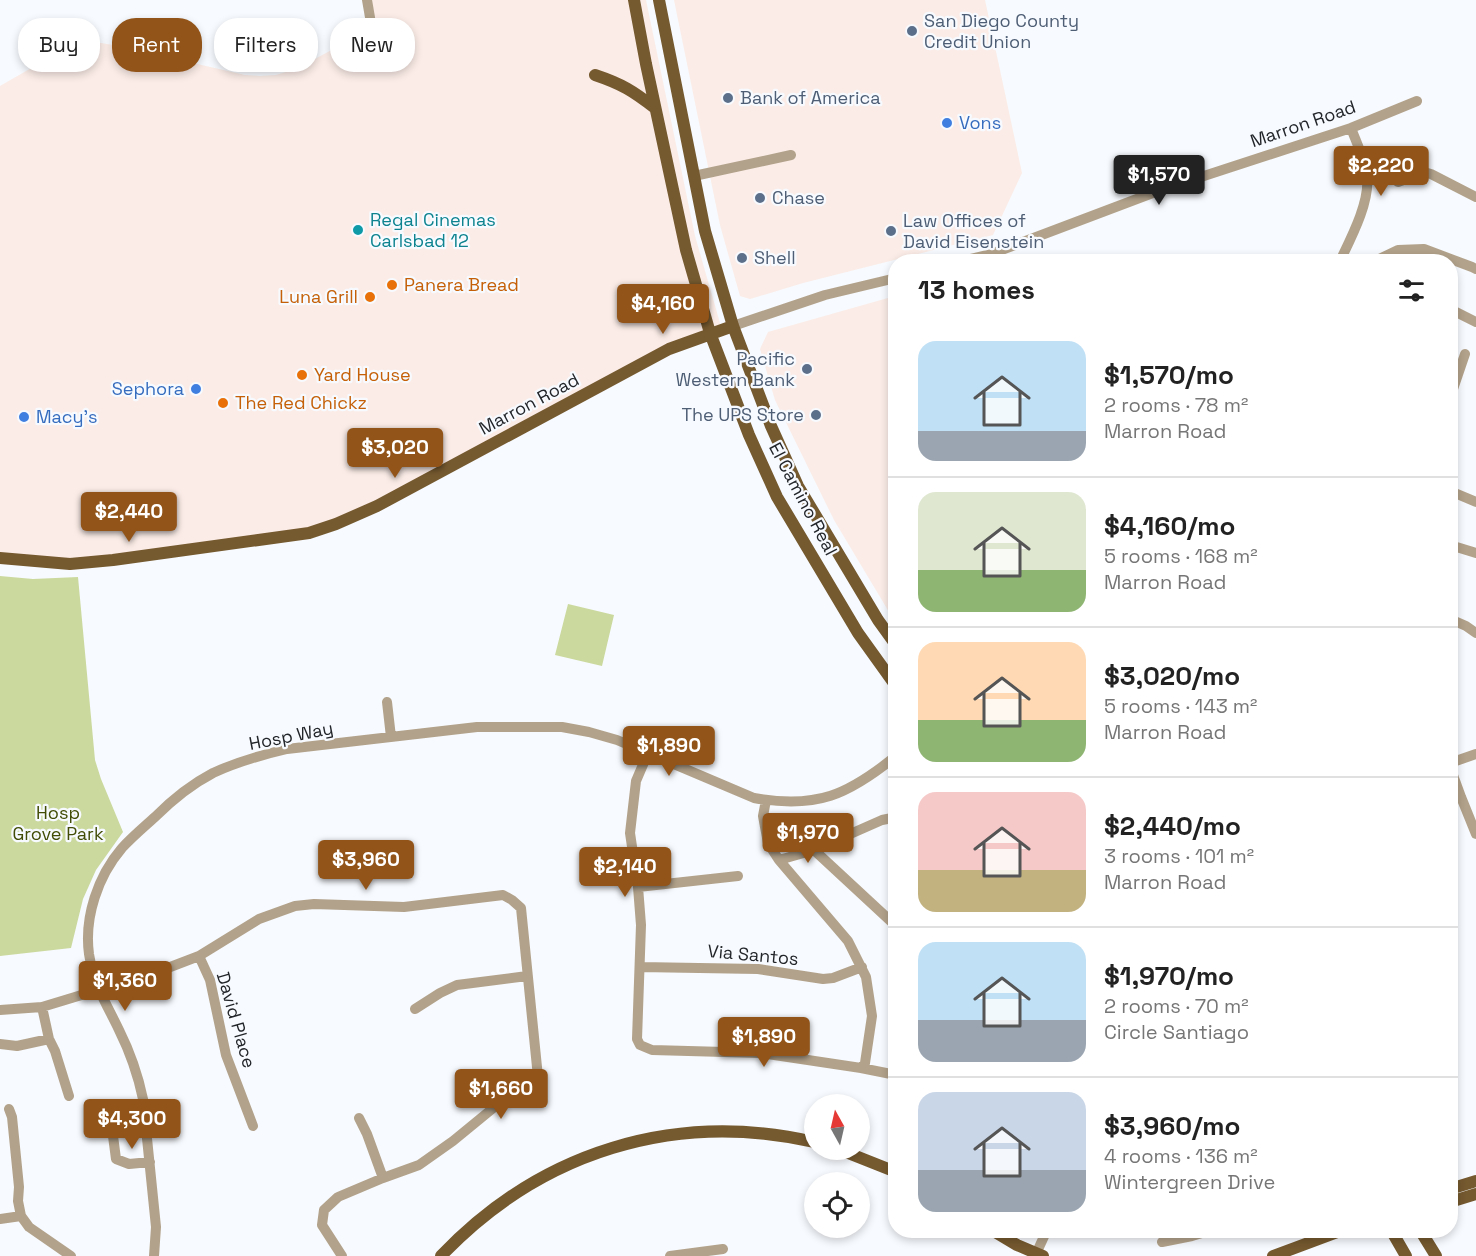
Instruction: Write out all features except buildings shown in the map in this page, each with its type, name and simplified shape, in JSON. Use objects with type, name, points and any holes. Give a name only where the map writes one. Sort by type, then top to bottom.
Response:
[{"type":"main road","name":"El Camino Real","points":[[634,0],[686,250],[710,333],[749,435],[777,497],[858,633],[888,675]]},
{"type":"main road","name":"El Camino Real","points":[[659,0],[705,231],[733,326],[771,426],[798,486],[888,634]]},
{"type":"main road","points":[[595,75],[617,82],[655,108]]},
{"type":"main road","name":"Marron Road","points":[[0,558],[70,564],[309,533],[336,524],[386,501],[669,349],[733,326]]},
{"type":"main road","points":[[441,1256],[477,1221],[506,1199],[549,1173],[605,1150],[649,1138],[720,1131],[760,1133],[804,1140]]},
{"type":"main road","points":[[866,1160],[888,1169]]},
{"type":"main road","points":[[1458,1187],[1476,1181]]},
{"type":"main road","points":[[1458,1200],[1476,1194]]},
{"type":"main road","points":[[1005,1238],[1038,1255]]},
{"type":"main road","points":[[1273,1256],[1321,1238]]},
{"type":"main road","points":[[1396,1238],[1406,1256]]},
{"type":"main road","points":[[1425,1238],[1436,1256]]},
{"type":"street","points":[[367,0],[370,18]]},
{"type":"street","name":"Marron Road","points":[[991,254],[1158,191],[1351,128],[1417,101]]},
{"type":"street","points":[[1345,254],[1363,208],[1367,191],[1367,177],[1362,157],[1351,128]]},
{"type":"street","points":[[694,176],[791,155]]},
{"type":"street","points":[[1398,182],[1424,172],[1476,197]]},
{"type":"street","points":[[1390,254],[1398,250],[1424,249],[1437,254]]},
{"type":"street","points":[[1458,262],[1476,269]]},
{"type":"street","name":"Marron Road","points":[[733,326],[825,295],[888,280]]},
{"type":"street","points":[[1458,313],[1476,322]]},
{"type":"street","points":[[1458,375],[1465,354]]},
{"type":"street","points":[[1458,494],[1476,502]]},
{"type":"street","points":[[1458,547],[1476,553]]},
{"type":"street","points":[[1458,622],[1476,633]]},
{"type":"street","points":[[387,702],[391,737]]},
{"type":"street","name":"Hosp Way","points":[[154,1256],[156,1227],[140,1081],[129,1050],[97,984],[89,953],[89,917],[99,885],[109,867],[122,849],[173,799],[212,774],[256,756],[287,749],[477,727],[562,727],[589,732],[617,740],[754,798],[766,800],[791,802],[833,795],[852,788],[888,762]]},
{"type":"street","points":[[648,753],[636,782],[630,833],[641,926],[637,1039],[640,1045],[651,1050],[761,1053],[888,1073]]},
{"type":"street","points":[[1458,760],[1476,754]]},
{"type":"street","points":[[1458,789],[1476,834]]},
{"type":"street","points":[[766,800],[763,816],[768,843],[779,860],[848,941],[867,977],[872,1016],[865,1063],[861,1068]]},
{"type":"street","points":[[779,860],[814,850],[888,819]]},
{"type":"street","points":[[814,850],[888,919]]},
{"type":"street","points":[[638,887],[738,876]]},
{"type":"street","points":[[0,1010],[42,1007],[97,984],[165,969],[200,956],[259,919],[295,906],[314,904],[404,907],[503,895],[512,900],[521,908],[538,1077],[533,1088],[503,1100],[453,1141],[419,1165],[338,1197],[324,1210],[322,1225],[338,1255]]},
{"type":"street","name":"David Place","points":[[200,956],[210,980],[226,1055],[253,1126]]},
{"type":"street","name":"Via Santos","points":[[640,966],[758,969],[823,979],[833,978],[862,967]]},
{"type":"street","points":[[416,1009],[457,985],[527,976]]},
{"type":"street","points":[[42,1007],[49,1039],[69,1096]]},
{"type":"street","points":[[0,1044],[16,1046],[49,1039]]},
{"type":"street","points":[[9,1109],[12,1117],[21,1216],[28,1227],[71,1256]]},
{"type":"street","points":[[359,1118],[383,1178]]},
{"type":"street","points":[[113,1136],[116,1159],[129,1164],[150,1162]]},
{"type":"street","points":[[0,1219],[21,1216]]},
{"type":"street","points":[[1038,1255],[1044,1238]]},
{"type":"street","points":[[1162,1242],[1174,1238]]},
{"type":"street","points":[[670,1256],[723,1249]]},
{"type":"shaded area","points":[[367,0],[646,0],[695,236],[722,330],[716,331],[343,522],[113,560],[0,559],[0,86],[24,72],[100,72],[101,43],[112,45],[112,72],[202,72],[202,65],[214,68],[214,72],[260,76],[285,72],[318,72],[318,57],[330,51],[330,72],[415,72],[415,18],[369,18]]},
{"type":"shaded area","points":[[674,0],[985,0],[1022,173],[993,235],[918,254],[888,254],[888,262],[750,299],[740,296],[720,225]]},
{"type":"shaded area","points":[[888,298],[888,610],[834,520],[775,400],[760,349],[768,332]]},
{"type":"green space","name":"Hosp Grove Park","points":[[0,576],[33,579],[78,577],[95,760],[123,832],[96,870],[83,899],[71,948],[0,956]]},
{"type":"green space","points":[[568,604],[614,615],[602,666],[555,655]]},
{"type":"place","name":"San Diego County Credit Union","points":[[912,31]]},
{"type":"place","name":"Bank of America","points":[[728,98]]},
{"type":"place","name":"Vons","points":[[947,123]]},
{"type":"place","name":"Chase","points":[[760,198]]},
{"type":"place","name":"Regal Cinemas Carlsbad 12","points":[[358,230]]},
{"type":"place","name":"Law Offices of David Eisenstein","points":[[891,231]]},
{"type":"place","name":"Shell","points":[[742,258]]},
{"type":"place","name":"Panera Bread","points":[[392,285]]},
{"type":"place","name":"Luna Grill","points":[[370,297]]},
{"type":"place","name":"Pacific Western Bank","points":[[807,369]]},
{"type":"place","name":"Yard House","points":[[302,375]]},
{"type":"place","name":"Sephora","points":[[196,389]]},
{"type":"place","name":"The Red Chickz","points":[[223,403]]},
{"type":"place","name":"The UPS Store","points":[[816,415]]},
{"type":"place","name":"Macy's","points":[[24,417]]}]
